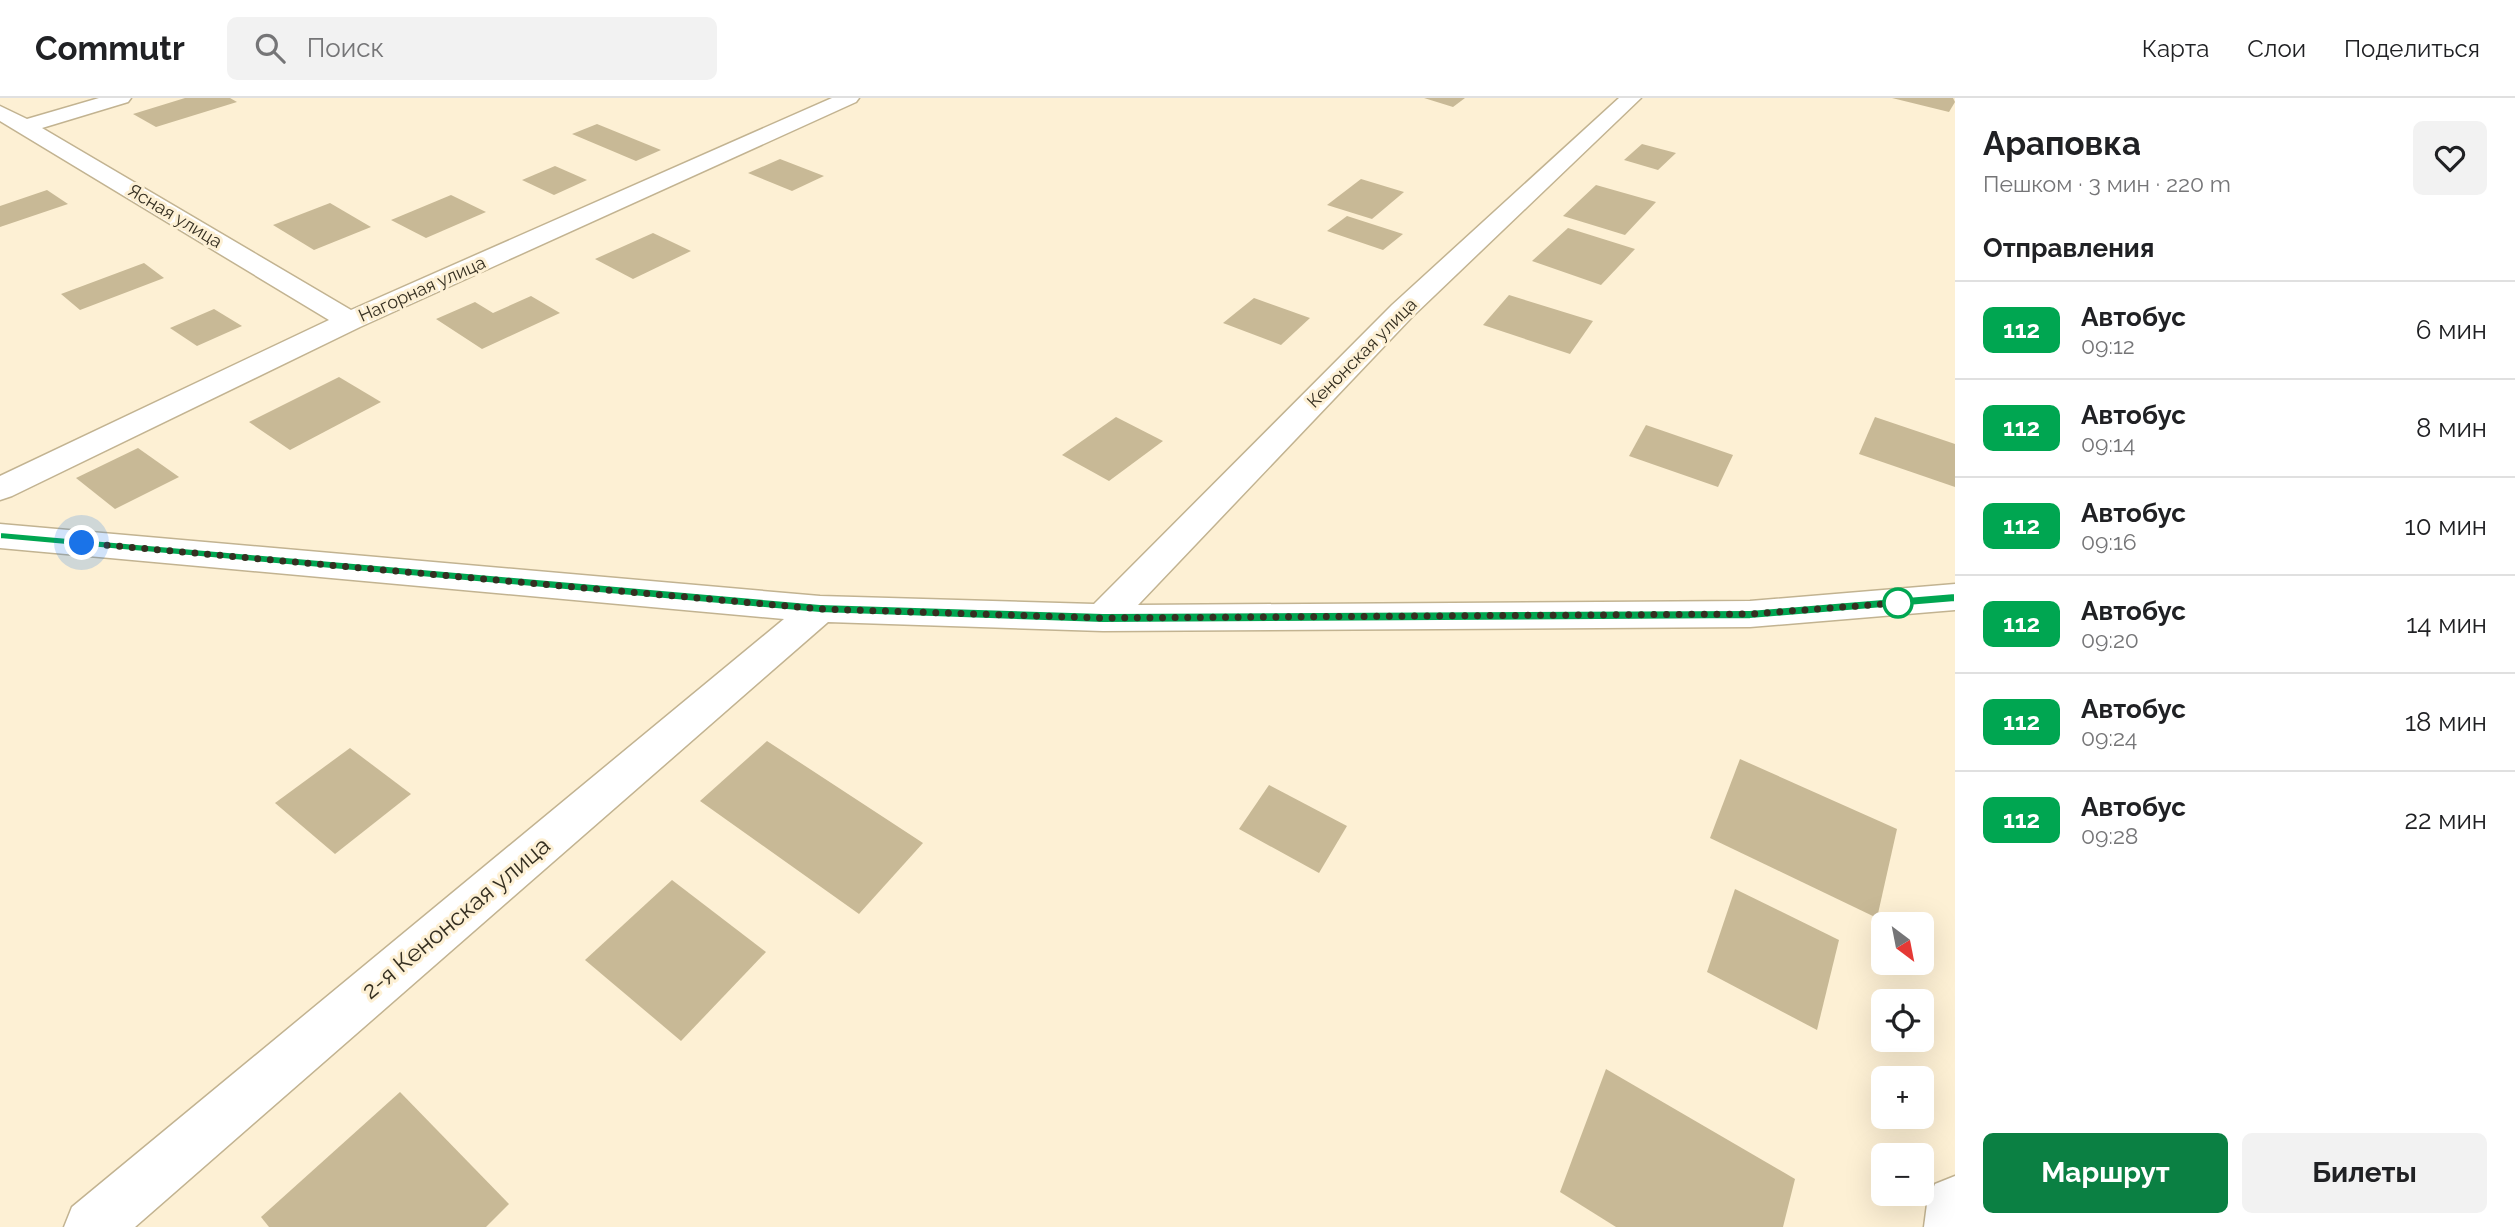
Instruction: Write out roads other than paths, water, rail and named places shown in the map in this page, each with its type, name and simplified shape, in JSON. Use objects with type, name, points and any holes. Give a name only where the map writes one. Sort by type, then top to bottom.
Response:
[{"type":"street","points":[[26,126],[121,98]]},
{"type":"street","name":"Нагорная улица","points":[[0,489],[350,321],[849,98]]},
{"type":"street","name":"Кенонская улица","points":[[1103,618],[1402,311],[1631,98]]},
{"type":"street","name":"Ясная улица","points":[[0,112],[350,321]]},
{"type":"street","points":[[0,536],[820,609],[1103,618],[1750,614],[1955,597]]},
{"type":"street","name":"2-я Кенонская улица","points":[[92,1227],[820,609]]},
{"type":"street","points":[[1952,1227],[1955,1204]]}]
